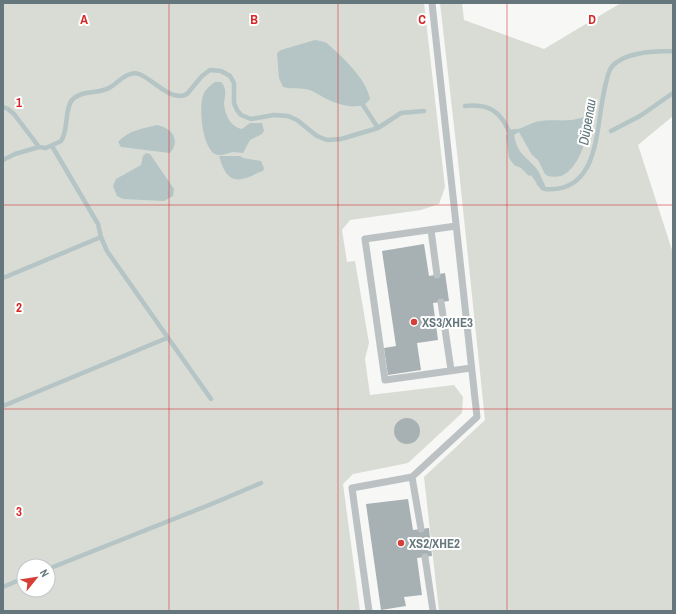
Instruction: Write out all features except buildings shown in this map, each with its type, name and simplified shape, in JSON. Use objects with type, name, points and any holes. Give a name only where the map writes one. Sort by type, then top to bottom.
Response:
[{"type":"lane","points":[[369,611],[352,488],[412,476],[477,417],[432,3]]},
{"type":"lane","points":[[456,226],[365,239],[385,380],[471,368]]},
{"type":"lane","points":[[431,230],[437,274]]},
{"type":"lane","points":[[442,302],[452,370]]},
{"type":"lane","points":[[412,476],[420,529]]},
{"type":"lane","points":[[425,557],[433,611]]},
{"type":"shaded area","points":[[3,3],[424,3],[445,187],[439,204],[421,210],[350,220],[342,230],[347,262],[355,261],[369,343],[365,359],[370,395],[454,385],[463,397],[462,413],[408,463],[353,474],[343,484],[360,611],[3,611]]},
{"type":"shaded area","points":[[440,3],[462,3],[464,20],[544,49],[621,3],[673,3],[673,116],[638,145],[673,253],[673,611],[439,611],[424,477],[485,420]]},
{"type":"water","points":[[315,40],[328,44],[359,76],[368,91],[370,99],[366,103],[356,106],[344,105],[324,98],[308,90],[283,87],[279,78],[277,53],[281,50]]},
{"type":"water","points":[[215,82],[221,82],[225,89],[224,104],[229,120],[234,126],[242,129],[250,123],[262,123],[264,131],[262,134],[250,140],[243,153],[233,152],[217,155],[211,150],[207,143],[202,125],[202,99],[205,91]]},
{"type":"water","points":[[588,116],[591,124],[584,146],[577,161],[561,176],[551,177],[545,174],[538,160],[532,155],[519,132],[514,135],[517,147],[540,174],[545,185],[542,191],[531,175],[529,176],[521,168],[514,165],[509,158],[506,135],[510,135],[509,130],[518,129],[531,123],[548,120],[569,120]]},
{"type":"water","points":[[157,125],[171,132],[175,139],[175,144],[170,153],[121,147],[118,142],[126,135]]},
{"type":"water","points":[[146,153],[150,154],[174,189],[173,196],[164,201],[123,199],[117,196],[113,186],[116,179],[141,165],[143,156]]},
{"type":"water","points":[[219,156],[240,156],[243,158],[261,161],[264,168],[263,171],[249,177],[242,179],[232,178],[225,172]]},
{"type":"waterway","name":"Düpenau","points":[[539,184],[545,189],[564,187],[577,180],[587,167],[593,152],[607,77],[614,64],[623,58],[637,54],[673,51]]},
{"type":"waterway","name":"Düpenau","points":[[3,160],[15,154],[39,147],[46,148],[61,141],[65,131],[68,109],[72,100],[85,93],[105,90],[127,75],[135,73],[169,93],[181,96],[187,94],[202,76],[210,70],[221,71],[230,76],[234,83],[234,103],[241,115],[251,119],[274,115],[288,116],[297,120],[317,136],[327,140],[341,139],[378,128],[401,113],[424,111]]},
{"type":"waterway","points":[[611,131],[640,116],[673,93]]},
{"type":"waterway","points":[[363,105],[378,128]]},
{"type":"waterway","name":"Düpenau","points":[[465,106],[482,106],[494,111],[504,122],[511,137]]},
{"type":"waterway","name":"Düpenau","points":[[3,107],[14,114],[39,147]]},
{"type":"waterway","points":[[52,146],[98,224],[101,237],[107,251],[211,399]]},
{"type":"waterway","points":[[3,278],[101,237]]},
{"type":"waterway","points":[[3,406],[167,338]]},
{"type":"waterway","points":[[56,566],[261,483]]},
{"type":"waterway","points":[[3,587],[16,581]]},
{"type":"place","name":"XS3/XHE3","points":[[414,322]]},
{"type":"place","name":"XS2/XHE2","points":[[401,543]]}]
